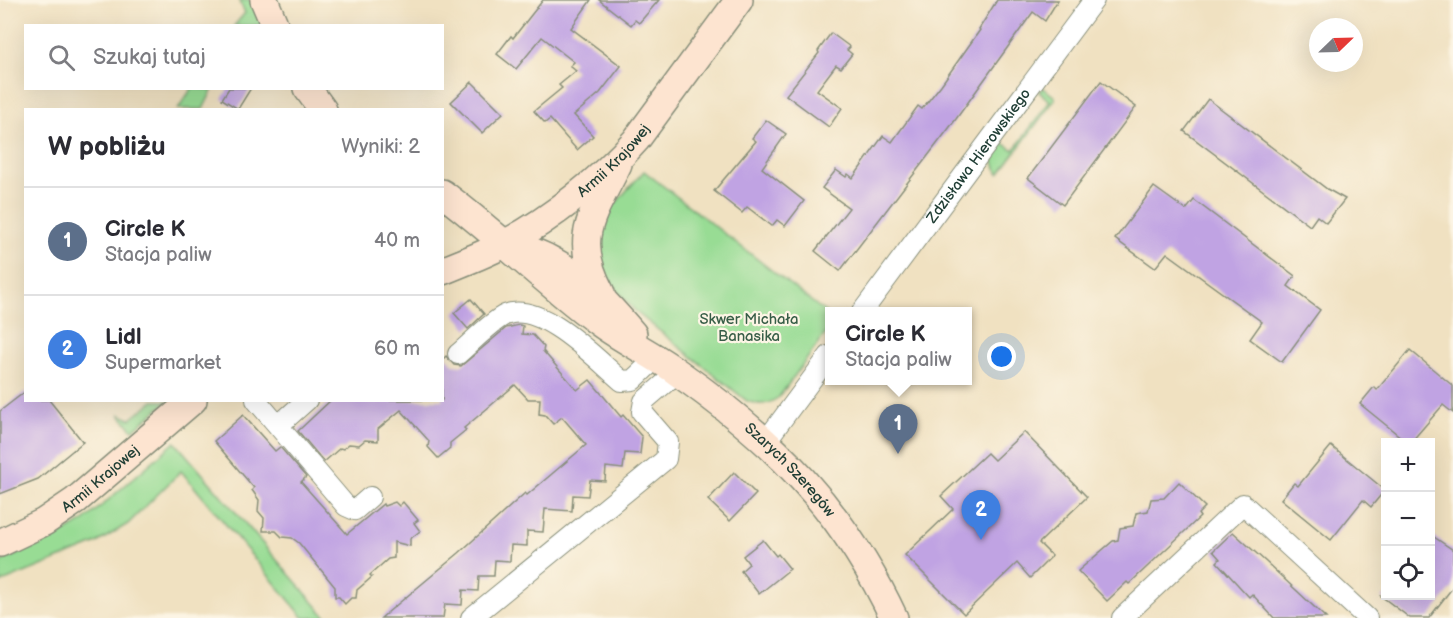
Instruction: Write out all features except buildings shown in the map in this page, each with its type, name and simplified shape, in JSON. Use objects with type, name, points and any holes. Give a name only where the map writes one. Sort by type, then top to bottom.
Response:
[{"type":"street","points":[[264,0],[274,24]]},
{"type":"street","name":"Armii Krajowej","points":[[444,270],[505,243],[565,204],[622,156],[739,0]]},
{"type":"street","name":"Zdzisława Hierowskiego","points":[[866,307],[1094,0]]},
{"type":"street","points":[[308,90],[322,108]]},
{"type":"street","name":"Szarych Szeregów","points":[[607,304],[588,265],[585,249],[586,237],[591,220],[622,156]]},
{"type":"street","points":[[444,195],[505,243]]},
{"type":"street","name":"Szarych Szeregów","points":[[505,243],[532,250],[563,266],[607,304],[661,360]]},
{"type":"street","name":"Szarych Szeregów","points":[[505,243],[556,289],[599,322],[661,360],[723,405],[766,441],[824,502],[865,562],[894,618]]},
{"type":"street","points":[[458,354],[503,316],[518,311],[555,324],[622,381],[633,381],[661,360]]},
{"type":"street","points":[[471,618],[666,459],[668,442],[642,412],[644,401],[661,360]]},
{"type":"street","points":[[766,441],[825,361]]},
{"type":"street","name":"Armii Krajowej","points":[[0,543],[44,522],[75,501],[191,402]]},
{"type":"street","points":[[258,402],[346,506],[356,510],[370,497]]},
{"type":"street","points":[[279,425],[305,402]]},
{"type":"street","points":[[1122,618],[1243,504],[1364,617]]},
{"type":"green space","points":[[239,0],[252,0],[264,24],[236,24],[245,13]]},
{"type":"green space","points":[[1042,87],[1055,99],[999,174],[994,162],[998,146],[1001,142],[1014,150],[1050,101],[1039,92]]},
{"type":"green space","points":[[191,90],[212,90],[204,108],[179,108]]},
{"type":"green space","name":"Skwer Michała Banasika","points":[[644,171],[825,312],[825,334],[779,397],[764,404],[747,401],[636,312],[615,289],[598,255],[601,227],[611,208]]},
{"type":"green space","points":[[152,402],[167,402],[133,430],[119,414],[131,419]]},
{"type":"green space","points":[[175,442],[327,618],[304,618],[181,471],[128,524],[95,544],[0,583],[0,562],[60,535],[84,521]]},
{"type":"place","name":"Circle K","points":[[898,454]]},
{"type":"place","name":"Lidl","points":[[981,540]]}]
